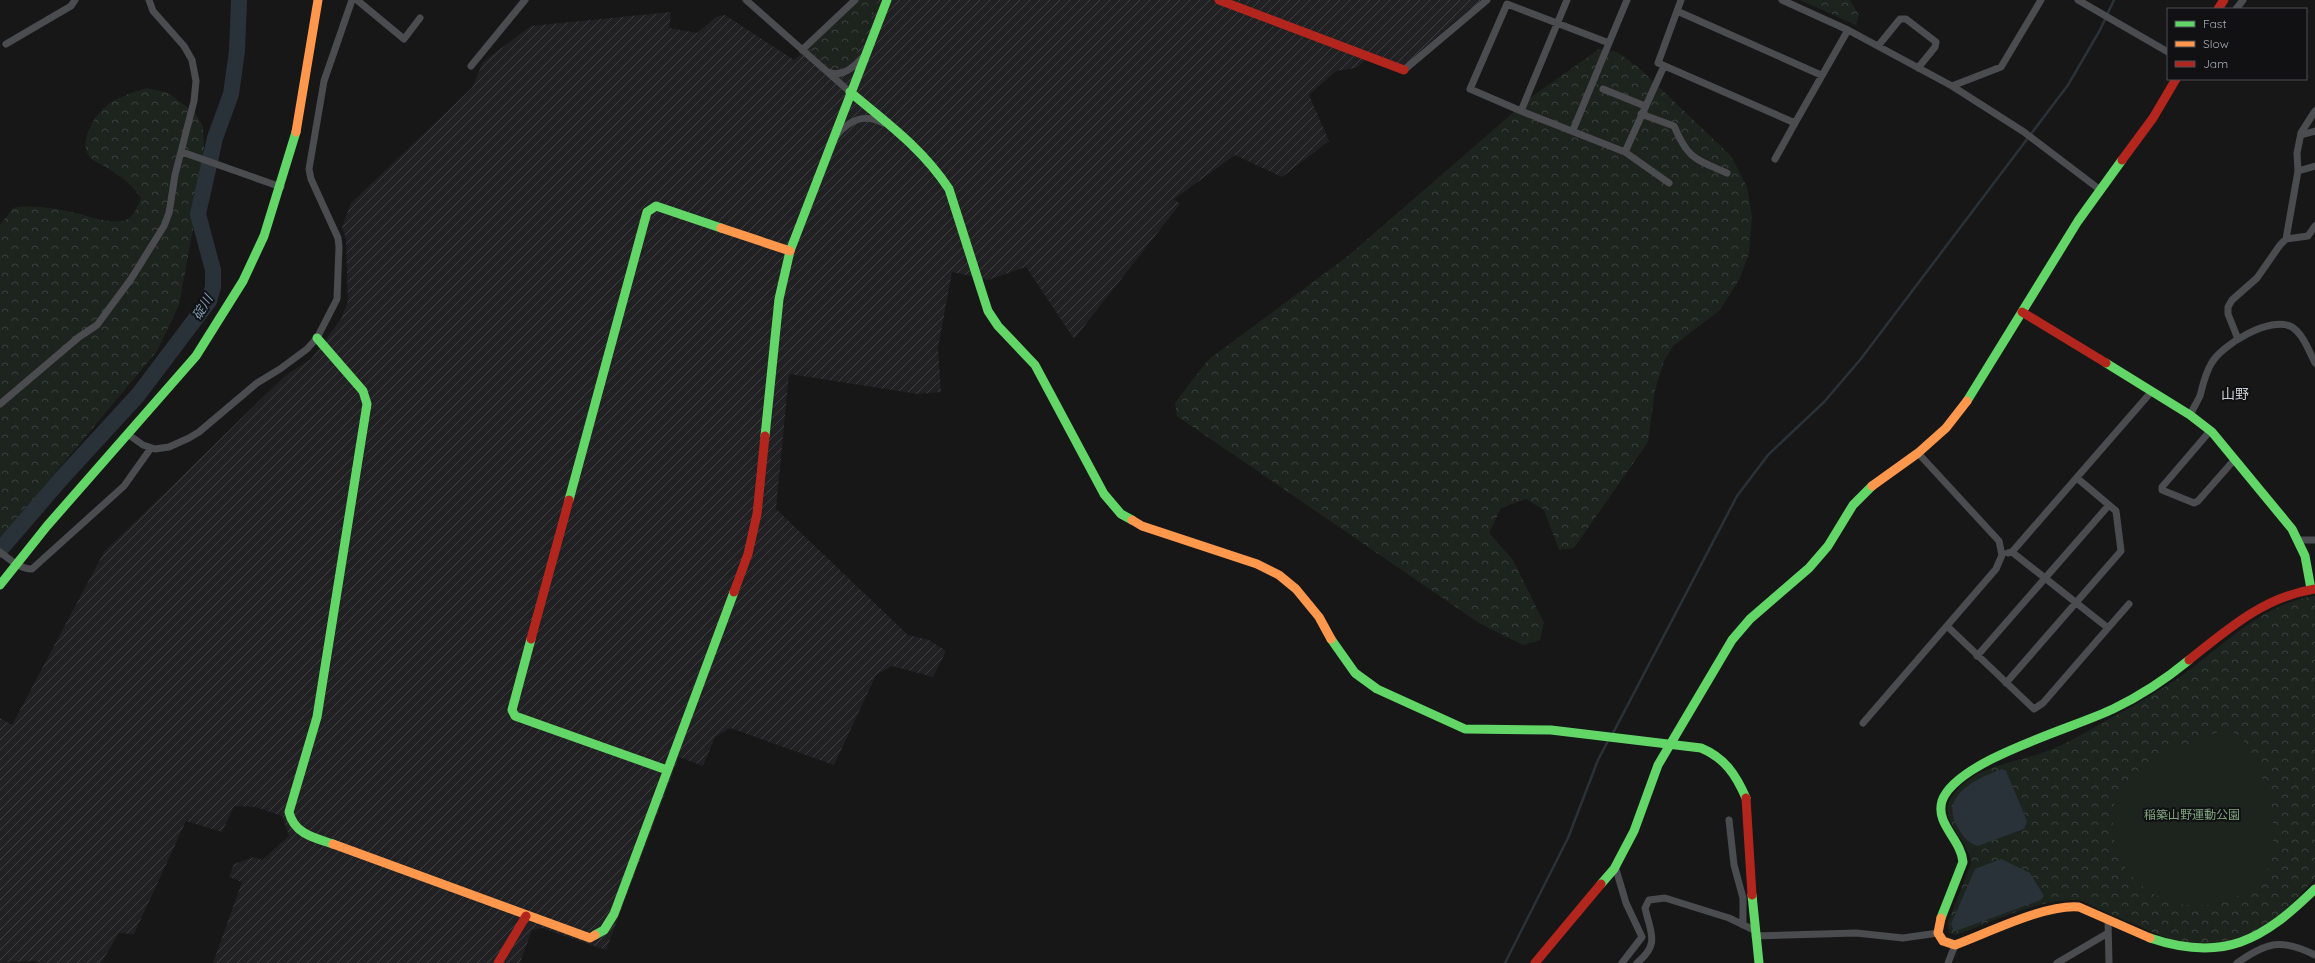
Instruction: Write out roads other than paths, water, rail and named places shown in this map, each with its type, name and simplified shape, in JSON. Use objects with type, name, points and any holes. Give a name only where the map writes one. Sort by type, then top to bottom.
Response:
[{"type":"street","points":[[6,44],[71,6],[75,0]]},
{"type":"street","points":[[0,404],[79,337],[97,325],[131,279],[164,226],[194,102],[196,81],[192,60],[184,46],[153,11],[149,0]]},
{"type":"street","points":[[0,585],[16,564],[196,356],[243,281],[264,236],[295,141],[318,0]]},
{"type":"street","points":[[129,435],[151,448],[168,447],[199,432],[257,383],[280,369],[307,349],[317,338],[337,299],[339,288],[339,247],[335,231],[310,179],[309,168],[324,81],[352,0]]},
{"type":"street","points":[[357,0],[404,39],[420,18]]},
{"type":"street","points":[[471,66],[525,0]]},
{"type":"street","points":[[746,0],[930,162],[941,176],[949,189],[988,311],[998,326],[1035,365],[1081,454],[1104,494],[1121,514],[1142,526],[1256,564],[1279,575],[1296,588],[1319,618],[1332,641],[1355,673],[1377,689],[1465,729],[1551,730],[1670,743],[1711,752],[1726,763],[1742,785],[1746,799],[1755,933],[1759,963]]},
{"type":"street","points":[[802,50],[855,0]]},
{"type":"street","points":[[317,338],[363,391],[367,404],[366,420],[328,658],[317,717],[289,812],[290,819],[295,827],[305,834],[526,916],[590,938],[604,930],[614,914],[748,554],[757,514],[779,299],[790,251],[886,0]]},
{"type":"street","points":[[1219,0],[1404,70],[1487,0]]},
{"type":"street","points":[[1521,111],[1567,0]]},
{"type":"street","points":[[1573,130],[1627,0]]},
{"type":"street","points":[[1681,0],[1658,63],[1795,123]]},
{"type":"street","points":[[1782,0],[1794,2],[1952,86],[2024,132],[2099,190]]},
{"type":"street","points":[[1952,86],[2001,67],[2041,0]]},
{"type":"street","points":[[2078,0],[2167,51]]},
{"type":"street","points":[[2237,8],[2243,0]]},
{"type":"street","points":[[1609,43],[1507,4],[1470,89],[1625,152],[1669,183]]},
{"type":"street","points":[[1677,11],[1821,75]]},
{"type":"street","points":[[1878,46],[1900,19],[1906,19],[1936,42],[1935,46],[1918,68]]},
{"type":"street","points":[[1775,159],[1821,75],[1848,30]]},
{"type":"street","points":[[825,70],[832,73],[845,72],[852,68],[865,55]]},
{"type":"street","points":[[1625,152],[1664,66]]},
{"type":"street","points":[[1539,962],[1615,866],[1634,831],[1658,765],[1732,640],[1745,624],[1809,568],[1828,546],[1853,505],[1867,490],[1918,453],[1946,428],[1969,398],[2099,190],[2154,118],[2175,80]]},
{"type":"street","points":[[1603,89],[1645,106]]},
{"type":"street","points":[[2238,339],[2228,314],[2228,307],[2232,300],[2257,278],[2280,245],[2286,239],[2298,171],[2296,153],[2301,135],[2315,111]]},
{"type":"street","points":[[1641,114],[1674,126],[1683,147],[1695,159],[1727,173]]},
{"type":"street","points":[[831,142],[844,128],[863,117],[876,119],[892,128]]},
{"type":"street","points":[[2301,135],[2315,131]]},
{"type":"street","points":[[182,152],[281,187]]},
{"type":"street","points":[[2298,171],[2315,166]]},
{"type":"street","points":[[667,770],[515,716],[512,710],[647,212],[656,206],[790,251]]},
{"type":"street","points":[[2286,239],[2308,236],[2315,226]]},
{"type":"street","points":[[2022,312],[2190,415],[2210,431],[2277,509],[2299,540],[2305,556],[2313,589],[2282,597],[2259,608],[2149,690],[2112,710],[1974,767],[1950,787],[1941,802],[1940,816],[1957,843],[1963,862],[1940,922],[1938,933],[1943,941],[1954,945],[2045,911],[2061,907],[2078,907],[2173,948],[2189,952],[2216,954],[2237,950],[2261,939],[2282,922],[2315,889]]},
{"type":"street","points":[[2190,415],[2199,397],[2211,363],[2225,346],[2269,325],[2287,324],[2299,333],[2315,362]]},
{"type":"street","points":[[2002,555],[2012,552],[2152,391]]},
{"type":"street","points":[[2210,431],[2162,487],[2162,490],[2194,503],[2198,501],[2235,459]]},
{"type":"street","points":[[0,552],[16,564],[32,569],[124,486],[151,448]]},
{"type":"street","points":[[1863,723],[1996,569],[2002,555],[1999,541],[1918,453]]},
{"type":"street","points":[[2006,683],[2121,551],[2116,511],[2077,478]]},
{"type":"street","points":[[1977,656],[2109,505]]},
{"type":"street","points":[[2299,540],[2315,540]]},
{"type":"street","points":[[2012,552],[2108,628]]},
{"type":"street","points":[[1946,626],[2034,709],[2043,703],[2129,604]]},
{"type":"street","points":[[1729,820],[1734,865],[1743,898],[1743,925]]},
{"type":"street","points":[[1615,866],[1626,903],[1642,938],[1622,963]]},
{"type":"street","points":[[1637,963],[1652,948],[1654,941],[1645,908],[1649,900],[1655,898],[1665,898],[1743,925],[1755,933],[1856,933],[1903,938],[1938,933]]},
{"type":"street","points":[[498,963],[526,916]]},
{"type":"street","points":[[2108,920],[2109,963]]},
{"type":"street","points":[[2057,963],[2108,933]]},
{"type":"street","points":[[1948,963],[1954,945]]},
{"type":"street","points":[[2237,963],[2267,945],[2291,945],[2315,954]]},
{"type":"waterway","name":"碇川","points":[[0,550],[61,479],[138,395],[209,301],[213,287],[213,270],[198,214],[215,138],[231,94],[237,51],[239,0]]},
{"type":"waterway","points":[[1613,733],[1737,496],[1768,455],[1824,402],[1860,360],[2068,85],[2100,30],[2114,0]]},
{"type":"waterway","points":[[1505,963],[1568,838],[1598,760],[1609,739]]},
{"type":"district","name":"山野","points":[[2235,394]]},
{"type":"park label","name":"稲築山野運動公園","points":[[2192,814]]}]
